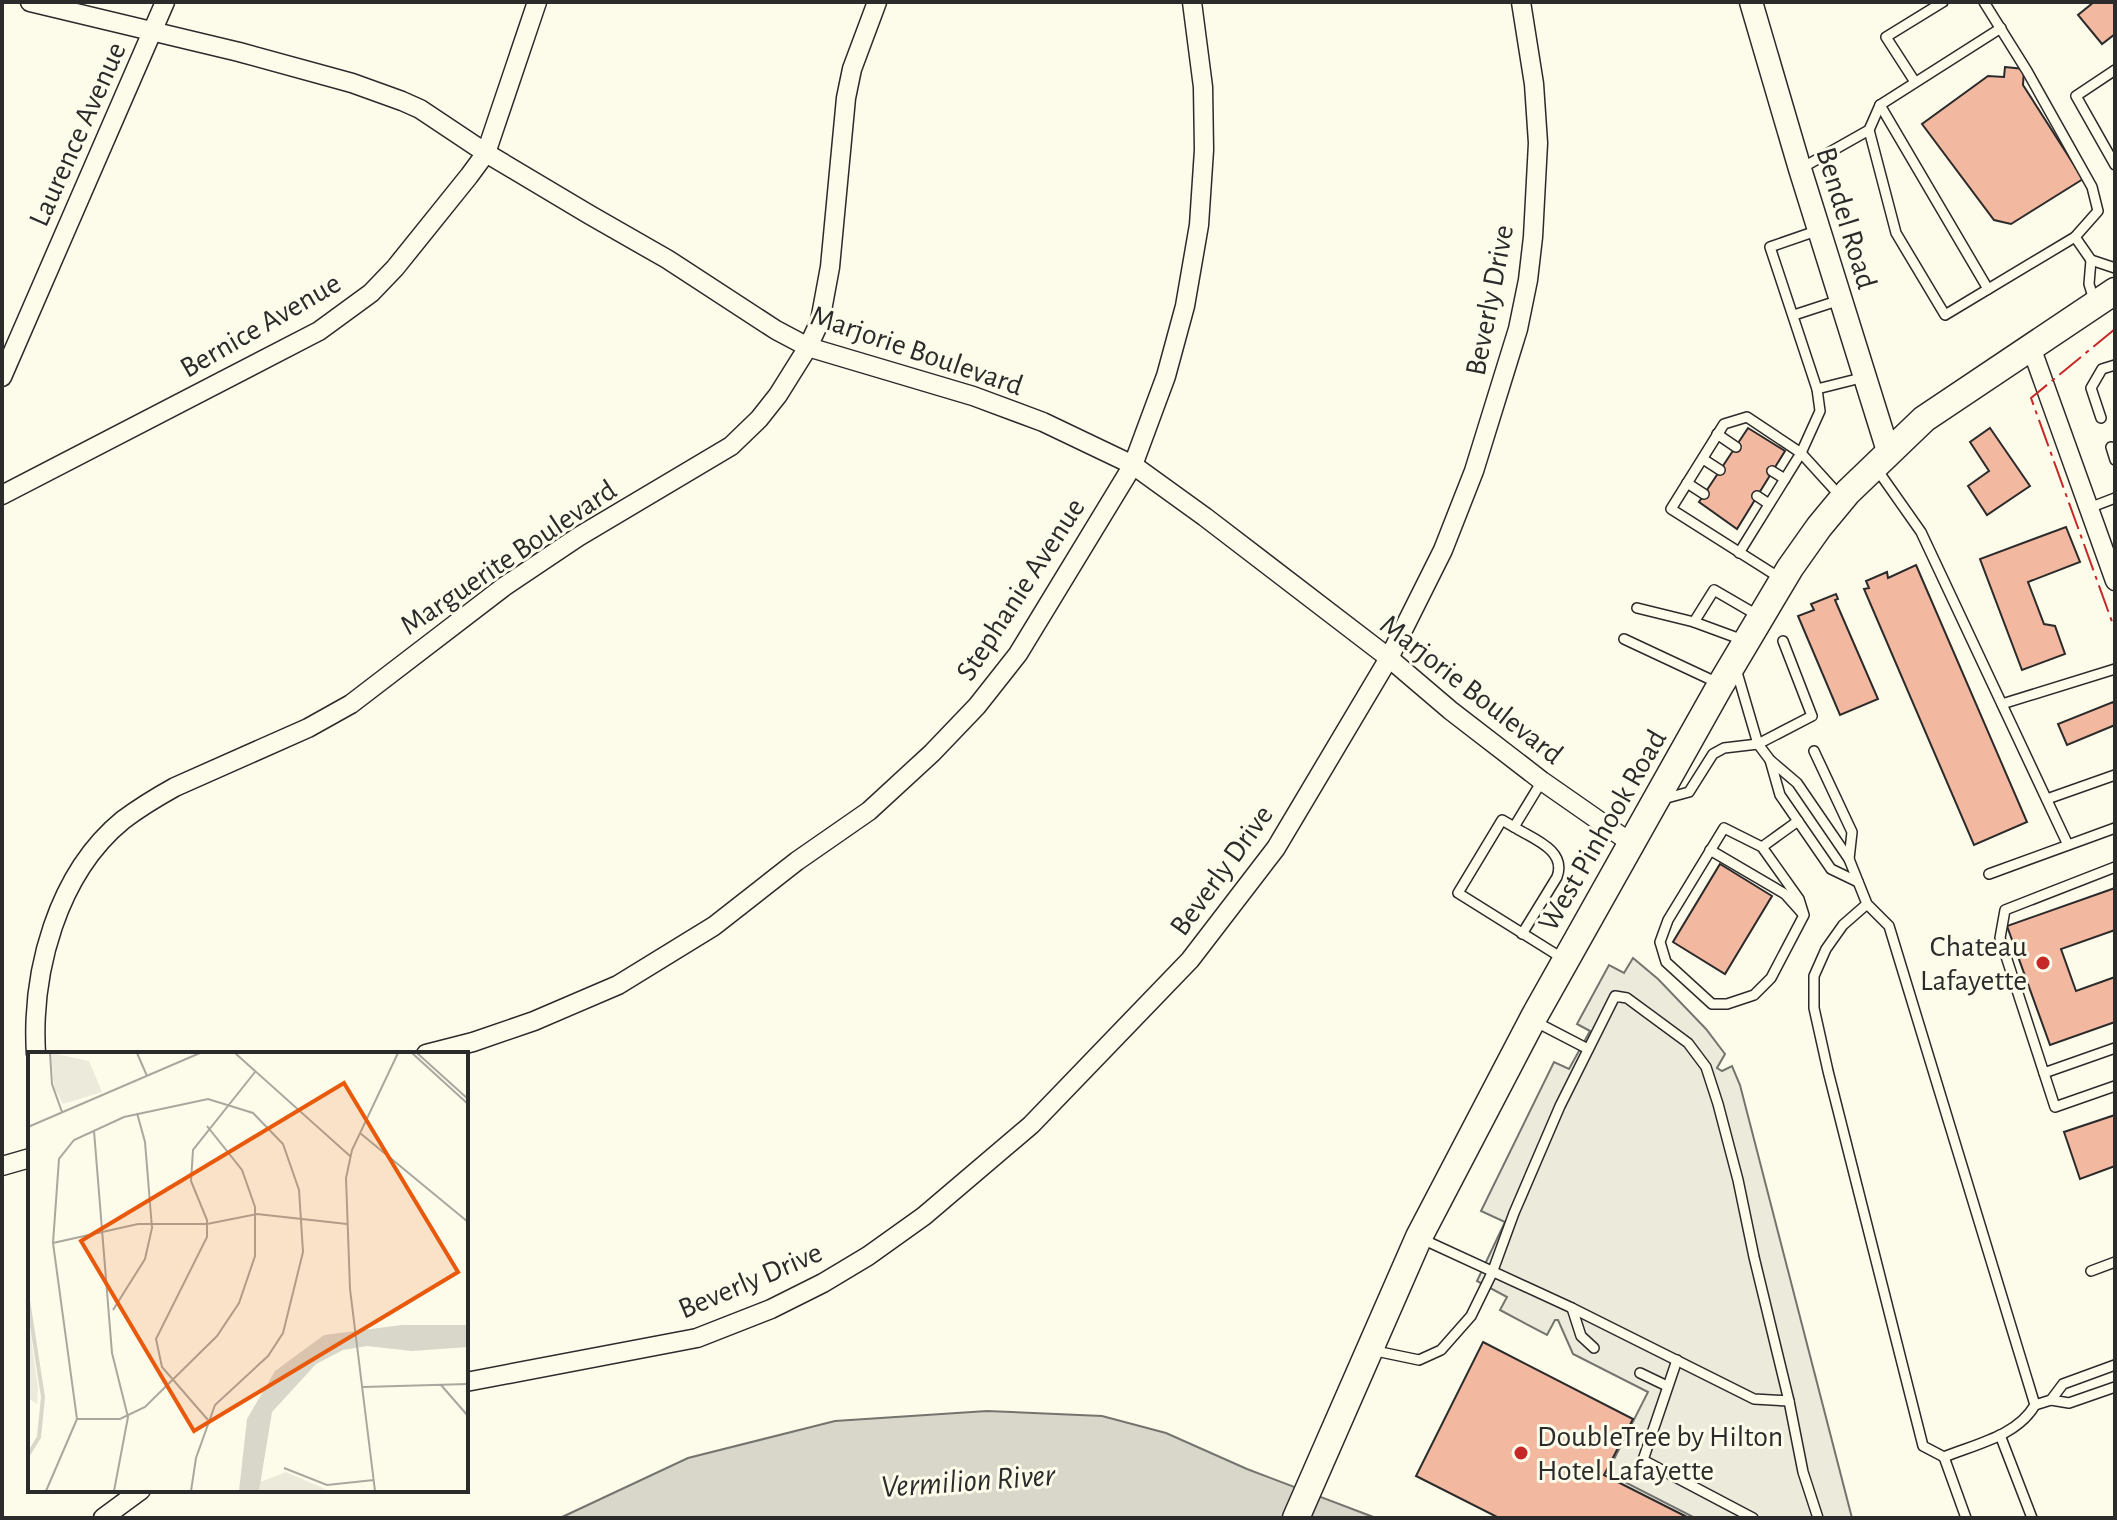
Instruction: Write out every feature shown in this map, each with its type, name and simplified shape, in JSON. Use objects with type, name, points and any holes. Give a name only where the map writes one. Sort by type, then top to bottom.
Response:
[{"type":"main road","name":"West Pinhook Road","points":[[1296,1518],[1419,1237],[1565,960],[1783,580],[1842,499],[1924,419],[2105,298]]},
{"type":"street","name":"Marjorie Boulevard","points":[[30,2],[239,52],[338,79],[402,101],[420,109],[486,153],[667,259],[776,330],[808,347],[973,396],[1043,422],[1133,465],[1389,658],[1542,781],[1631,843]]},
{"type":"street","name":"Laurence Avenue","points":[[2,377],[165,2]]},
{"type":"street","name":"Bernice Avenue","points":[[2,495],[319,331],[371,293],[395,268],[486,153],[537,2]]},
{"type":"street","name":"Marguerite Boulevard","points":[[36,1052],[37,995],[57,914],[77,874],[122,821],[175,787],[308,728],[351,704],[505,586],[578,537],[731,446],[759,419],[808,347],[820,321],[830,267],[846,98],[852,69],[877,2]]},
{"type":"street","name":"Stephanie Avenue","points":[[434,1052],[534,1021],[618,985],[714,926],[797,861],[869,811],[977,706],[1018,654],[1133,465],[1166,376],[1185,306],[1199,225],[1204,150],[1203,87],[1192,2]]},
{"type":"street","name":"Beverly Drive","points":[[468,1382],[697,1338],[771,1309],[868,1256],[924,1216],[1031,1125],[1190,960],[1276,848],[1389,658],[1443,550],[1474,471],[1518,329],[1533,237],[1538,143],[1534,84],[1521,2]]},
{"type":"street","name":"Bendel Road","points":[[1755,3],[1800,169],[1865,377],[1881,458]]},
{"type":"street","points":[[2031,347],[2115,581]]},
{"type":"street","points":[[2,1166],[28,1159]]},
{"type":"street","points":[[103,1518],[118,1497]]},
{"type":"lane","points":[[1915,82],[1886,37],[1943,2]]},
{"type":"lane","points":[[1869,130],[1896,233],[1945,315],[2075,237],[2098,211],[2092,187],[1984,2]]},
{"type":"lane","points":[[1800,169],[1869,130],[1880,105],[2001,28]]},
{"type":"lane","points":[[2115,70],[2076,96],[2115,165]]},
{"type":"lane","points":[[1880,105],[1988,289]]},
{"type":"lane","points":[[1739,553],[1801,453],[1820,411],[1817,389],[1770,247],[1819,230]]},
{"type":"lane","points":[[2075,237],[2091,260],[2115,268]]},
{"type":"lane","points":[[2091,260],[2089,284],[2105,298]]},
{"type":"lane","points":[[1794,315],[1841,300]]},
{"type":"lane","points":[[2101,418],[2091,388],[2102,369],[2115,365]]},
{"type":"lane","points":[[1817,389],[1865,377]]},
{"type":"lane","points":[[1783,580],[1671,509],[1724,424],[1747,417],[1801,453],[1842,499]]},
{"type":"lane","points":[[1717,434],[1736,447]]},
{"type":"lane","points":[[2111,447],[2115,460]]},
{"type":"lane","points":[[1881,458],[1921,532],[2068,845]]},
{"type":"lane","points":[[1703,459],[1720,470]]},
{"type":"lane","points":[[1772,471],[1785,479]]},
{"type":"lane","points":[[1687,483],[1704,494]]},
{"type":"lane","points":[[1757,496],[1769,504]]},
{"type":"lane","points":[[2089,508],[2115,498]]},
{"type":"lane","points":[[1743,519],[1755,527]]},
{"type":"lane","points":[[1694,622],[1714,590],[1761,617]]},
{"type":"lane","points":[[1637,608],[1694,622],[1734,663],[1758,744],[1770,760],[1797,783],[1849,859],[1867,904],[1889,926],[2035,1405]]},
{"type":"lane","points":[[1624,639],[1734,663]]},
{"type":"lane","points":[[1656,801],[1689,792],[1713,754],[1724,748],[1758,744],[1812,716],[1783,641]]},
{"type":"lane","points":[[2002,704],[2115,669]]},
{"type":"lane","points":[[1814,751],[1852,832],[1849,859]]},
{"type":"lane","points":[[1770,760],[1780,795],[1831,869],[1858,882]]},
{"type":"lane","points":[[2047,799],[2115,775]]},
{"type":"lane","points":[[1514,827],[1542,781]]},
{"type":"lane","points":[[1522,934],[1557,877],[1560,862],[1552,851],[1502,820],[1458,893],[1522,934],[1565,960]]},
{"type":"lane","points":[[1762,847],[1798,821]]},
{"type":"lane","points":[[1724,828],[1762,847],[1799,899],[1804,915],[1771,978],[1754,995],[1727,1004],[1712,1004],[1666,962],[1660,942],[1668,920],[1710,850],[1724,828]]},
{"type":"lane","points":[[1989,874],[2115,828]]},
{"type":"lane","points":[[1710,850],[1785,894],[1804,915]]},
{"type":"lane","points":[[2115,867],[2005,910],[2000,938],[2055,1107],[2115,1086]]},
{"type":"lane","points":[[1867,904],[1843,925],[1826,949],[1814,976],[1814,1008],[1923,1446],[1944,1457],[1966,1518]]},
{"type":"lane","points":[[1370,1350],[1419,1360],[1441,1350],[1471,1316],[1492,1273],[1537,1158],[1588,1049],[1615,996],[1627,998],[1688,1043],[1706,1067],[1738,1180],[1803,1472],[1818,1518]]},
{"type":"lane","points":[[1532,1020],[1588,1049]]},
{"type":"lane","points":[[2044,1073],[2115,1048]]},
{"type":"lane","points":[[1419,1237],[1572,1308],[1754,1399],[1789,1401]]},
{"type":"lane","points":[[2091,1271],[2115,1262]]},
{"type":"lane","points":[[1572,1308],[1581,1336],[1594,1348]]},
{"type":"lane","points":[[1677,1360],[1643,1460],[1753,1518]]},
{"type":"lane","points":[[2051,1400],[2063,1384],[2115,1365]]},
{"type":"lane","points":[[1640,1373],[1667,1386]]},
{"type":"lane","points":[[1944,1457],[2000,1435],[2027,1419],[2035,1405],[2051,1400],[2069,1403],[2115,1387]]},
{"type":"lane","points":[[2000,1435],[2032,1518]]},
{"type":"shaded area","points":[[1633,958],[1706,1029],[1725,1054],[1717,1068],[1722,1071],[1732,1066],[1740,1085],[1852,1518],[1695,1518],[1607,1473],[1648,1392],[1573,1354],[1558,1320],[1555,1320],[1547,1335],[1500,1310],[1507,1297],[1477,1281],[1505,1222],[1481,1211],[1554,1062],[1569,1069],[1590,1031],[1577,1024],[1609,965],[1624,973]]},
{"type":"water","name":"Vermilion River","points":[[987,1411],[1102,1416],[1166,1433],[1247,1469],[1376,1518],[560,1518],[688,1458],[835,1421]]},
{"type":"building","points":[[2094,2],[2115,2],[2115,34],[2102,44],[2078,15]]},
{"type":"building","points":[[2005,67],[2024,69],[2023,85],[2083,179],[2011,224],[1994,220],[1922,124],[1988,76],[2004,77]]},
{"type":"building","points":[[1748,428],[1785,451],[1737,529],[1699,502]]},
{"type":"building","points":[[1990,428],[2030,486],[1987,515],[1968,486],[1989,471],[1970,442]]},
{"type":"building","points":[[2066,527],[2080,562],[2028,582],[2044,624],[2055,626],[2065,654],[2022,670],[1980,559]]},
{"type":"building","points":[[1916,565],[2027,822],[1974,845],[1864,589],[1869,588],[1866,581],[1887,572],[1888,578]]},
{"type":"building","points":[[1836,594],[1838,599],[1835,600],[1878,699],[1840,715],[1798,616],[1814,610],[1811,604]]},
{"type":"building","points":[[2113,702],[2115,725],[2067,745],[2058,724]]},
{"type":"building","points":[[1720,864],[1772,896],[1725,974],[1673,942]]},
{"type":"building","name":"Chateau Lafayette","points":[[2115,888],[2115,930],[2061,949],[2076,991],[2115,977],[2115,1022],[2050,1045],[2007,926]]},
{"type":"building","points":[[2115,1115],[2115,1166],[2080,1179],[2064,1132]]},
{"type":"building","name":"DoubleTree by Hilton Hotel Lafayette","points":[[1483,1342],[1633,1419],[1604,1475],[1689,1518],[1499,1518],[1416,1476]]},
{"type":"power","points":[[2115,329],[2031,398],[2115,630]]},
{"type":"place","name":"Chateau Lafayette","points":[[2043,963]]},
{"type":"place","name":"DoubleTree by Hilton Hotel Lafayette","points":[[1521,1453]]}]
